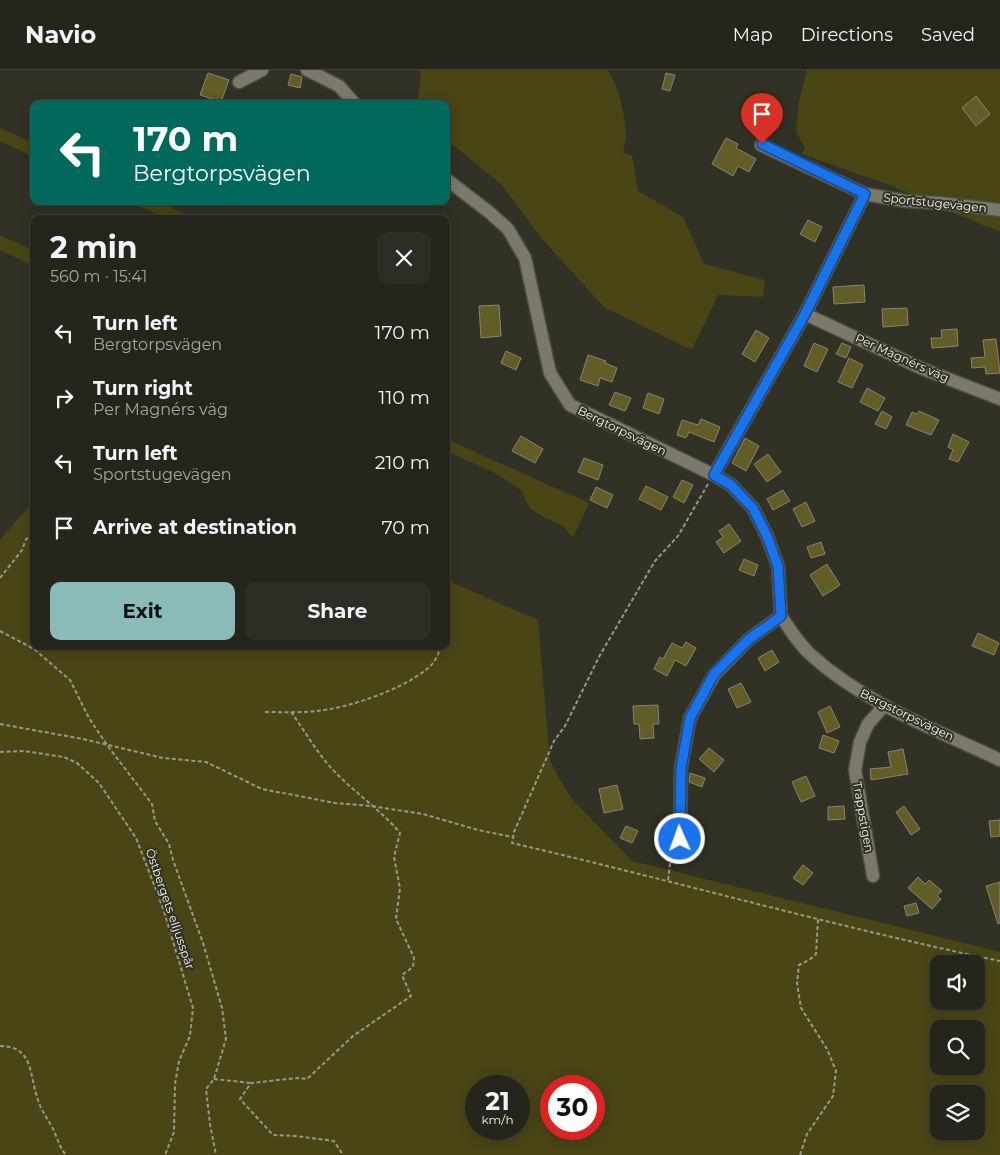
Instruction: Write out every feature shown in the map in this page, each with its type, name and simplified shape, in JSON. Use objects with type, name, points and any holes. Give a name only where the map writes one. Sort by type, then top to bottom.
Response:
[{"type":"street","points":[[239,82],[262,70]]},
{"type":"street","points":[[306,70],[339,86],[351,100]]},
{"type":"street","name":"Sportstugevägen","points":[[762,144],[865,194],[905,201],[940,202],[1000,210]]},
{"type":"street","name":"Bergtorpsvägen","points":[[450,182],[508,229],[525,258],[550,373],[570,405],[714,475],[731,485],[753,508],[767,536],[778,566],[781,616]]},
{"type":"street","points":[[714,475],[805,314],[865,194]]},
{"type":"street","name":"Per Magnérs väg","points":[[805,314],[923,369],[1000,399]]},
{"type":"street","points":[[680,839],[681,768],[690,718],[714,674],[748,640],[781,616]]},
{"type":"street","name":"Bergstorpsvägen","points":[[781,616],[794,636],[810,654],[851,687],[884,706],[1000,760]]},
{"type":"street","name":"Trappstigen","points":[[873,876],[854,770],[860,742],[868,724],[884,706]]},
{"type":"path","points":[[714,475],[678,536],[655,561],[600,655],[565,726],[554,741],[528,798],[512,843],[668,880],[818,919],[1000,961]]},
{"type":"path","points":[[0,578],[22,550],[26,538],[30,536]]},
{"type":"path","points":[[0,631],[30,647]]},
{"type":"path","points":[[35,650],[70,680],[89,718],[152,804],[155,821],[169,844],[203,943],[222,1008],[226,1039],[214,1079],[206,1089],[216,1155]]},
{"type":"path","points":[[265,712],[317,711],[364,700],[402,684],[428,668],[437,658],[440,650]]},
{"type":"path","points":[[214,1079],[251,1083],[297,1078],[307,1079],[353,1036],[411,996],[402,975],[413,967],[414,958],[396,919],[400,888],[394,857],[400,833],[391,822],[333,770],[291,712]]},
{"type":"path","points":[[0,724],[163,758],[206,762],[262,789],[335,803],[423,814],[478,830],[513,837]]},
{"type":"path","name":"Östbergets elljusspår","points":[[0,752],[24,751],[64,757],[77,764],[99,783],[136,838],[163,908],[193,1008],[190,1036],[179,1061],[175,1084],[174,1132],[165,1155]]},
{"type":"path","points":[[668,880],[671,856],[680,839]]},
{"type":"path","points":[[800,1155],[807,1134],[833,1096],[836,1071],[827,1049],[801,1008],[797,983],[799,965],[810,960],[816,954],[818,919]]},
{"type":"path","points":[[0,1046],[17,1048],[28,1060],[40,1107],[53,1128],[62,1151],[66,1155]]},
{"type":"path","points":[[251,1083],[240,1100],[273,1135],[334,1141],[343,1155]]},
{"type":"shaded area","points":[[421,70],[607,70],[615,84],[621,102],[626,137],[623,153],[632,155],[638,191],[683,217],[704,264],[765,280],[763,297],[718,295],[692,350],[604,307],[542,239],[502,185],[450,142],[450,100],[418,100]]},
{"type":"shaded area","points":[[807,70],[1000,70],[1000,231],[892,186],[802,154],[805,147],[796,132],[799,101]]},
{"type":"shaded area","points":[[0,128],[30,142],[30,155],[0,141]]},
{"type":"shaded area","points":[[137,205],[166,205],[188,215],[159,215]]},
{"type":"shaded area","points":[[0,235],[30,249],[30,264],[0,250]]},
{"type":"shaded area","points":[[450,441],[589,503],[573,538],[563,526],[543,517],[530,508],[520,489],[493,472],[450,453]]},
{"type":"shaded area","points":[[30,505],[30,650],[450,650],[450,582],[538,620],[550,762],[571,798],[632,861],[1000,952],[1000,1155],[0,1155],[0,540]]},
{"type":"building","points":[[208,73],[229,80],[222,100],[215,100],[200,95]]},
{"type":"building","points":[[666,73],[675,75],[670,91],[662,89]]},
{"type":"building","points":[[291,74],[302,77],[300,88],[288,85]]},
{"type":"building","points":[[976,96],[990,114],[976,126],[962,108]]},
{"type":"building","points":[[726,138],[738,144],[736,148],[756,159],[749,172],[738,166],[733,176],[712,164]]},
{"type":"building","points":[[808,220],[822,227],[815,242],[800,234]]},
{"type":"building","points":[[864,285],[865,302],[834,304],[833,287]]},
{"type":"building","points":[[499,305],[501,336],[481,338],[479,306]]},
{"type":"building","points":[[907,308],[908,325],[883,327],[882,309]]},
{"type":"building","points":[[957,329],[958,346],[932,348],[931,338],[942,338],[941,330]]},
{"type":"building","points":[[756,330],[769,338],[755,362],[742,354]]},
{"type":"building","points":[[996,339],[1000,373],[986,374],[985,367],[972,368],[971,358],[985,357],[983,340]]},
{"type":"building","points":[[814,343],[828,349],[817,372],[804,366]]},
{"type":"building","points":[[842,343],[851,347],[846,358],[836,354]]},
{"type":"building","points":[[506,351],[521,358],[516,370],[501,363]]},
{"type":"building","points":[[588,355],[606,361],[605,363],[617,368],[612,382],[600,378],[598,386],[580,380]]},
{"type":"building","points":[[849,358],[863,365],[852,388],[838,382]]},
{"type":"building","points":[[867,388],[885,398],[878,411],[860,402]]},
{"type":"building","points":[[615,392],[631,398],[625,411],[609,405]]},
{"type":"building","points":[[648,393],[664,399],[659,414],[643,408]]},
{"type":"building","points":[[882,411],[892,417],[886,429],[875,424]]},
{"type":"building","points":[[919,411],[939,420],[931,435],[906,425],[912,412],[917,414]]},
{"type":"building","points":[[701,419],[720,427],[714,442],[689,432],[686,438],[677,435],[682,420],[698,425]]},
{"type":"building","points":[[953,434],[969,442],[958,462],[949,459],[953,450],[948,447]]},
{"type":"building","points":[[521,436],[543,449],[535,463],[512,451]]},
{"type":"building","points":[[745,438],[759,446],[746,471],[732,463]]},
{"type":"building","points":[[768,454],[781,472],[767,482],[754,464]]},
{"type":"building","points":[[584,458],[603,465],[598,480],[578,472]]},
{"type":"building","points":[[682,480],[693,485],[684,503],[673,497]]},
{"type":"building","points":[[646,486],[668,497],[661,510],[639,499]]},
{"type":"building","points":[[596,487],[613,495],[607,508],[590,500]]},
{"type":"building","points":[[783,490],[790,501],[773,510],[767,499]]},
{"type":"building","points":[[806,502],[815,521],[802,527],[793,509]]},
{"type":"building","points":[[729,524],[741,541],[724,553],[716,542],[723,537],[719,531]]},
{"type":"building","points":[[821,542],[825,554],[811,558],[807,547]]},
{"type":"building","points":[[744,559],[758,565],[754,576],[739,570]]},
{"type":"building","points":[[827,564],[840,585],[823,596],[810,575]]},
{"type":"building","points":[[978,633],[999,643],[994,655],[972,646]]},
{"type":"building","points":[[686,642],[696,648],[686,666],[675,660],[667,676],[654,669],[660,657],[663,659],[672,643],[682,648]]},
{"type":"building","points":[[772,650],[779,662],[765,671],[758,658]]},
{"type":"building","points":[[741,683],[751,702],[737,708],[728,689]]},
{"type":"building","points":[[658,705],[659,724],[653,724],[654,738],[640,739],[639,724],[634,724],[633,706]]},
{"type":"building","points":[[830,706],[840,727],[827,733],[818,712]]},
{"type":"building","points":[[823,735],[839,741],[834,753],[819,748]]},
{"type":"building","points":[[709,748],[724,760],[714,772],[699,759]]},
{"type":"building","points":[[903,749],[908,774],[871,780],[870,769],[891,767],[888,752]]},
{"type":"building","points":[[690,773],[705,778],[702,787],[689,782]]},
{"type":"building","points":[[806,776],[815,796],[801,802],[792,782]]},
{"type":"building","points":[[617,785],[623,809],[604,813],[599,789]]},
{"type":"building","points":[[844,806],[845,819],[828,820],[828,807]]},
{"type":"building","points":[[904,806],[920,829],[911,835],[896,812]]},
{"type":"building","points":[[1000,820],[1000,836],[991,837],[989,821]]},
{"type":"building","points":[[626,826],[638,831],[632,843],[620,838]]},
{"type":"building","points":[[803,865],[813,873],[803,885],[793,878]]},
{"type":"building","points":[[918,877],[925,884],[929,880],[942,891],[937,896],[941,899],[932,909],[908,888]]},
{"type":"building","points":[[1000,882],[1000,923],[998,924],[986,886]]},
{"type":"building","points":[[916,903],[919,913],[907,916],[904,906]]},
{"type":"route","points":[[680,839],[681,768],[690,718],[714,674],[748,640],[781,616],[778,566],[767,536],[753,508],[731,485],[714,475],[805,314],[865,194],[762,144]]}]
